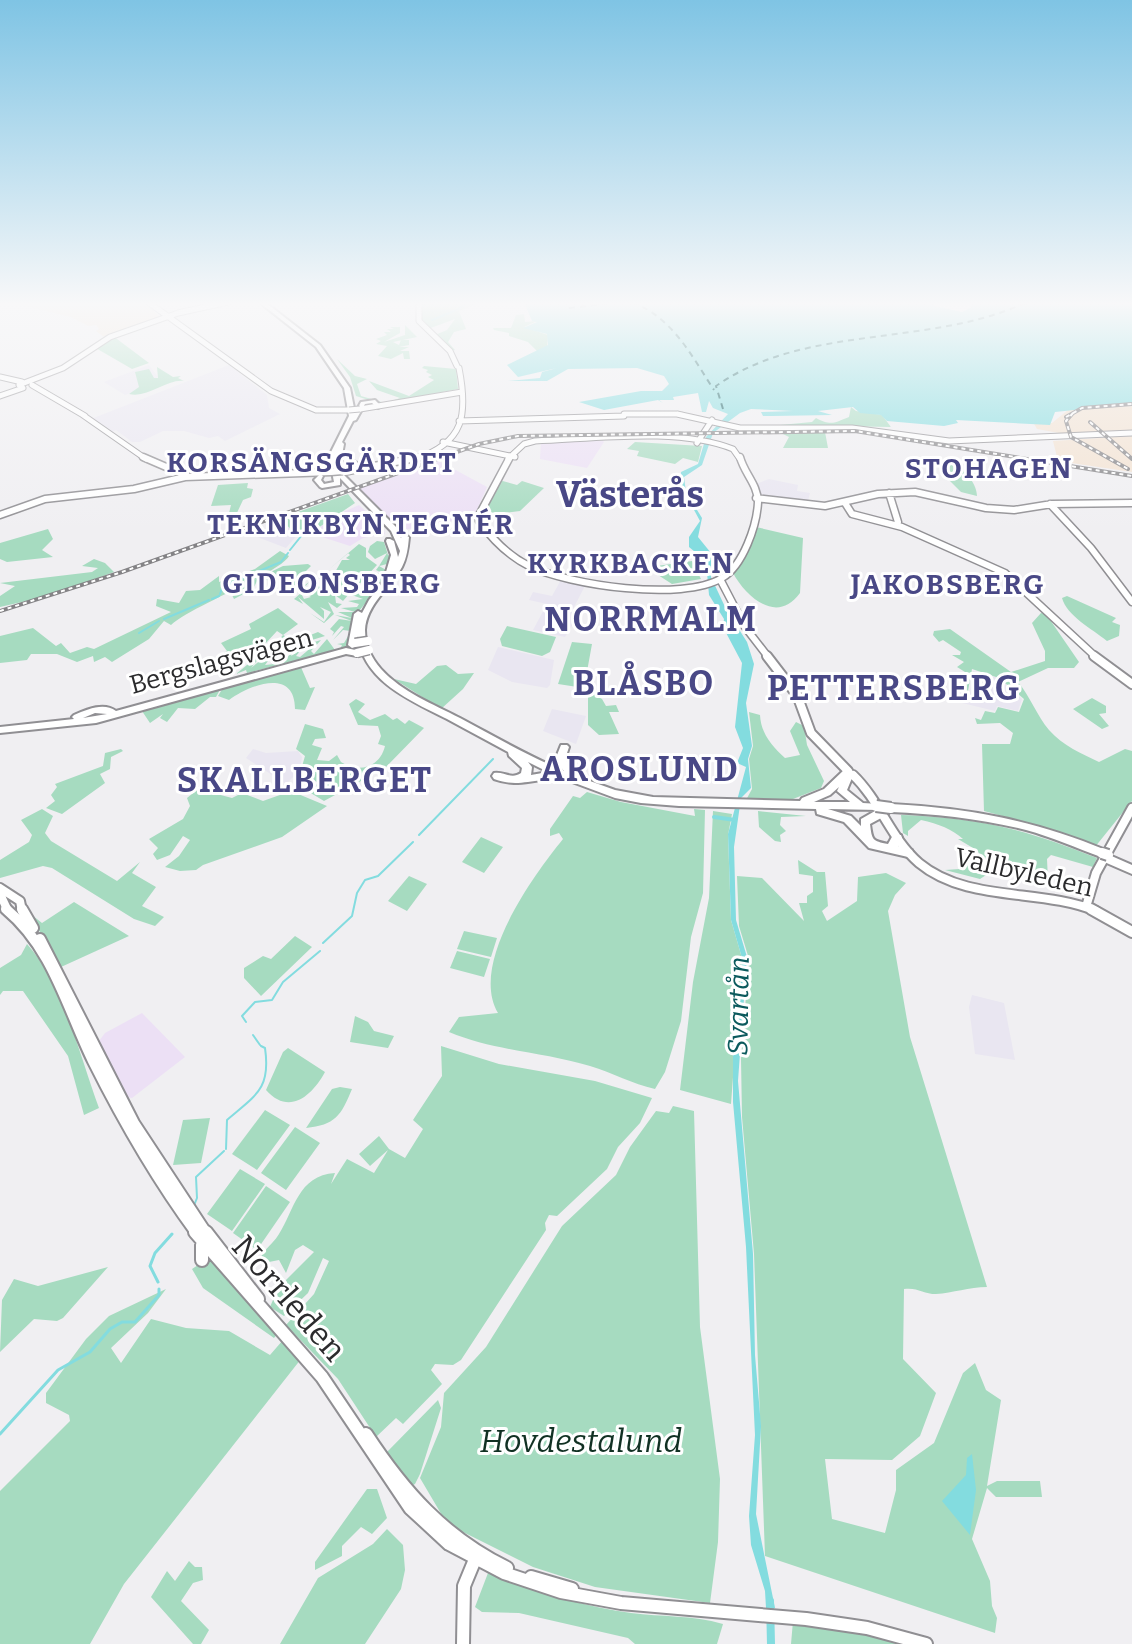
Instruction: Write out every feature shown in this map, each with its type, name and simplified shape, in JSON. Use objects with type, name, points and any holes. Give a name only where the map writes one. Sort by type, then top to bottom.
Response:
[{"type":"highway","points":[[342,379],[356,397],[379,406]]},
{"type":"highway","points":[[348,388],[339,455],[389,538],[395,555],[391,575]]},
{"type":"highway","points":[[348,388],[355,408],[353,420]]},
{"type":"highway","points":[[348,388],[353,412],[335,454],[348,470],[354,493]]},
{"type":"highway","points":[[341,440],[363,403],[379,406]]},
{"type":"highway","points":[[318,475],[319,484],[330,487],[338,484],[348,470]]},
{"type":"highway","points":[[318,475],[316,482],[321,487],[343,488],[354,493],[403,535],[405,556],[365,613],[362,642],[372,664],[399,690]]},
{"type":"highway","points":[[365,502],[396,540],[398,560],[391,575],[357,617],[354,648],[373,674],[511,750],[577,781],[630,800],[951,813],[1003,821],[1058,838],[1132,868]]},
{"type":"highway","points":[[379,591],[367,621],[370,645],[379,666],[399,690]]},
{"type":"highway","points":[[370,599],[359,622],[360,647],[372,668],[399,690]]},
{"type":"highway","name":"Bergslagsvägen","points":[[0,729],[101,714],[370,645]]},
{"type":"highway","points":[[511,750],[545,759],[564,747],[560,762],[577,781]]},
{"type":"highway","points":[[511,750],[524,763],[527,771],[520,779],[500,776],[515,783],[549,775],[626,796],[678,804]]},
{"type":"highway","points":[[771,806],[810,800],[854,776]]},
{"type":"highway","points":[[854,776],[841,790],[846,798],[877,809]]},
{"type":"highway","points":[[771,806],[877,809]]},
{"type":"highway","points":[[810,809],[843,817],[873,845],[908,852]]},
{"type":"highway","points":[[877,809],[866,820],[864,831],[875,844],[908,852]]},
{"type":"main road","points":[[5,379],[62,402],[147,460],[183,476]]},
{"type":"main road","points":[[0,396],[39,379]]},
{"type":"main road","points":[[251,379],[290,402],[315,411],[346,412],[458,393]]},
{"type":"main road","points":[[0,515],[61,498],[134,489],[183,476],[318,475],[386,467],[446,442],[461,421],[458,379]]},
{"type":"main road","points":[[461,421],[680,414],[744,428],[852,428],[951,441],[984,442],[1132,433]]},
{"type":"main road","points":[[461,421],[519,419]]},
{"type":"main road","points":[[700,443],[716,422]]},
{"type":"main road","points":[[1019,441],[1034,446],[1033,442],[1040,439]]},
{"type":"main road","points":[[630,440],[728,447],[740,455],[758,499],[746,537],[719,579],[693,584],[626,588],[536,569],[497,540],[481,519],[494,486],[514,455],[531,442],[630,440]]},
{"type":"main road","points":[[984,442],[1029,440]]},
{"type":"main road","points":[[446,442],[514,455]]},
{"type":"main road","points":[[758,499],[846,507],[889,494],[929,494],[1003,510],[1053,505],[1132,504]]},
{"type":"main road","points":[[889,494],[925,495],[1001,511],[1053,505]]},
{"type":"main road","points":[[889,494],[895,523]]},
{"type":"main road","points":[[1053,505],[1063,521],[1088,544],[1104,571],[1132,602]]},
{"type":"main road","points":[[846,507],[858,516],[895,523],[995,568],[1021,586],[1082,647],[1132,683]]},
{"type":"main road","points":[[481,519],[489,530],[537,568],[636,587],[693,584]]},
{"type":"main road","points":[[719,579],[746,629],[797,695],[818,743],[879,804],[908,852]]},
{"type":"main road","points":[[1089,901],[1116,832],[1132,808]]},
{"type":"main road","name":"Vallbyleden","points":[[908,852],[947,875],[1089,901],[1132,930]]},
{"type":"main road","name":"Vallbyleden","points":[[908,852],[961,883],[1089,901]]},
{"type":"main road","name":"Norrleden","points":[[0,891],[55,964],[88,1039],[132,1106],[134,1123],[211,1254],[321,1375],[396,1492],[427,1527],[478,1561],[626,1602],[867,1626],[926,1644]]},
{"type":"main road","name":"Norrleden","points":[[14,906],[46,960],[91,1058],[134,1136],[200,1237],[204,1251],[211,1254],[323,1372],[405,1494],[478,1561]]},
{"type":"main road","points":[[457,1549],[465,1564],[463,1644]]},
{"type":"main road","points":[[465,1587],[478,1561]]},
{"type":"main road","points":[[465,1610],[478,1561]]},
{"type":"shaded area","points":[[113,379],[155,379],[125,395],[104,382]]},
{"type":"shaded area","points":[[194,379],[246,379],[267,395],[269,408],[280,414],[225,441],[218,436],[209,438],[184,431],[163,431],[140,442],[132,442],[116,430],[110,433],[91,419]]},
{"type":"shaded area","points":[[1132,406],[1132,431],[1070,435],[1037,429],[1033,422],[1052,423],[1068,410]]},
{"type":"shaded area","points":[[1132,436],[1132,472],[1058,461],[1053,441]]},
{"type":"shaded area","points":[[541,442],[604,442],[587,468],[540,459]]},
{"type":"shaded area","points":[[437,460],[487,487],[474,517],[403,530],[356,489]]},
{"type":"shaded area","points":[[769,479],[798,485],[797,491],[810,493],[807,505],[761,498],[756,484]]},
{"type":"shaded area","points":[[359,505],[383,527],[385,534],[363,538],[350,546],[313,534],[330,518]]},
{"type":"shaded area","points":[[281,523],[299,533],[286,548],[252,535]]},
{"type":"shaded area","points":[[562,578],[587,582],[572,611],[580,613],[565,637],[533,630],[547,604],[529,600],[533,592],[552,596]]},
{"type":"shaded area","points":[[498,647],[554,660],[550,685],[547,688],[512,682],[488,670]]},
{"type":"shaded area","points":[[973,671],[999,678],[1022,699],[1018,711],[997,706],[995,711],[946,699],[948,689],[970,694]]},
{"type":"shaded area","points":[[552,709],[586,716],[576,744],[543,731]]},
{"type":"shaded area","points":[[253,749],[266,753],[298,751],[302,757],[300,770],[286,784],[246,758]]},
{"type":"shaded area","points":[[972,995],[1004,1003],[1015,1060],[975,1054],[969,1007]]},
{"type":"shaded area","points":[[142,1013],[185,1057],[132,1098],[127,1097],[99,1041],[105,1033]]},
{"type":"green space","points":[[137,379],[184,381],[143,394],[129,394],[139,387]]},
{"type":"green space","points":[[351,379],[367,379],[357,384],[361,396],[385,403],[400,398],[377,390],[369,381],[409,396],[434,380],[431,379],[457,379],[458,389],[381,404],[356,396]]},
{"type":"green space","points":[[851,407],[856,411],[882,415],[891,427],[780,425],[812,422],[816,418],[836,422],[849,417]]},
{"type":"green space","points":[[779,432],[825,432],[828,448],[783,448],[789,437]]},
{"type":"green space","points":[[635,442],[702,446],[698,462],[683,458],[675,464],[637,456],[639,451],[627,449]]},
{"type":"green space","points":[[943,464],[955,466],[966,474],[977,496],[961,492],[943,474]]},
{"type":"green space","points":[[499,480],[517,485],[522,481],[544,488],[520,511],[483,516]]},
{"type":"green space","points":[[248,483],[247,488],[253,489],[251,497],[243,500],[235,517],[228,517],[231,505],[211,506],[218,485]]},
{"type":"green space","points":[[348,494],[355,503],[309,534],[292,530],[283,522],[284,517]]},
{"type":"green space","points":[[756,527],[803,538],[800,593],[782,607],[772,607],[754,598],[733,573]]},
{"type":"green space","points":[[48,529],[53,539],[42,550],[53,557],[7,562],[0,559],[0,543]]},
{"type":"green space","points":[[377,541],[384,542],[388,555],[392,556],[392,568],[359,611],[350,645],[340,649],[342,645],[337,644],[344,643],[351,631],[343,630],[333,640],[344,627],[341,626],[332,636],[334,632],[330,629],[339,619],[352,621],[335,615],[352,618],[338,612],[355,612],[341,608],[357,607],[359,604],[348,601],[363,599],[349,594],[343,601],[335,595],[336,603],[342,604],[337,608],[328,602],[334,614],[324,623],[310,613],[324,622],[331,612],[320,607],[324,611],[324,619],[298,597],[303,604],[294,599],[301,593],[304,599],[311,597],[302,592],[315,581],[313,584],[329,590],[319,578],[325,573],[334,574],[342,560],[350,560],[346,558],[350,555],[348,553],[359,544],[366,548],[366,557],[377,565],[352,592],[366,596],[357,591],[361,587],[371,591],[362,586],[376,584],[367,580],[380,579],[369,577],[373,573],[384,574],[376,570],[387,553],[375,559],[368,552]],"holes":[[[391,563],[388,571],[379,566]]]},
{"type":"green space","points":[[280,551],[289,556],[270,571],[197,608],[171,625],[164,621],[149,639],[112,662],[105,657],[94,662],[93,656],[77,662],[57,654],[31,654],[27,660],[0,663],[0,636],[33,628],[56,646],[61,643],[70,653],[87,647],[94,649],[171,612],[156,606],[157,599],[179,603],[186,591],[200,590],[219,576],[219,582],[255,569]]},
{"type":"green space","points":[[94,559],[105,563],[114,572],[48,596],[0,607],[0,596],[15,586],[0,583],[92,572],[98,568],[82,566]]},
{"type":"green space","points":[[692,561],[701,579],[672,584],[658,575],[657,566]]},
{"type":"green space","points":[[283,566],[311,566],[295,582],[297,585],[304,581],[301,588],[309,582],[304,588],[277,593],[286,580],[279,576],[274,581],[258,579],[253,589],[234,599],[232,595],[235,589]]},
{"type":"green space","points":[[1067,596],[1116,618],[1112,622],[1120,625],[1119,636],[1107,641],[1080,621],[1065,604],[1062,598]]},
{"type":"green space","points":[[278,608],[298,624],[283,635],[277,631],[265,644],[257,645],[253,653],[259,658],[251,668],[274,653],[265,665],[284,663],[278,660],[270,664],[279,655],[277,653],[282,651],[282,654],[289,649],[281,659],[284,661],[294,650],[291,656],[299,651],[294,648],[306,644],[296,656],[300,657],[313,646],[311,643],[321,640],[311,651],[314,654],[327,639],[335,650],[247,673],[246,670],[236,674],[253,660],[249,657],[238,660],[229,658],[222,654],[227,651],[221,643],[251,629],[249,624]]},
{"type":"green space","points":[[1041,613],[1046,614],[1079,662],[1074,668],[1048,668],[1018,682],[1041,719],[1072,749],[1099,762],[1125,749],[1132,751],[1132,801],[1095,847],[1053,830],[984,811],[982,744],[1010,744],[1013,733],[1000,723],[977,724],[975,718],[981,720],[985,711],[995,713],[998,707],[1019,712],[1024,699],[999,678],[972,669],[968,691],[965,690],[965,672],[957,667],[964,662],[952,655],[960,655],[961,652],[943,640],[939,642],[933,635],[934,631],[950,629],[1011,672],[1045,661],[1045,651],[1032,623]]},
{"type":"green space","points":[[507,626],[556,637],[550,652],[542,656],[502,646],[500,639]]},
{"type":"green space","points":[[305,631],[308,636],[318,632],[325,636],[312,640],[293,636]]},
{"type":"green space","points":[[283,635],[292,639],[272,645],[269,643],[277,642]]},
{"type":"green space","points":[[572,642],[592,644],[584,688],[558,684]]},
{"type":"green space","points":[[300,665],[310,688],[315,687],[305,710],[295,709],[288,688],[279,684],[259,685],[229,700],[218,696],[224,686]]},
{"type":"green space","points":[[446,665],[458,674],[474,673],[463,689],[441,709],[394,679],[416,684],[437,666]]},
{"type":"green space","points":[[222,686],[216,697],[210,697],[195,709],[178,708],[167,722],[160,718],[163,714],[150,723],[140,708]]},
{"type":"green space","points":[[588,691],[602,699],[606,706],[616,705],[619,712],[609,712],[619,734],[599,735],[588,725]]},
{"type":"green space","points":[[1092,698],[1106,706],[1106,713],[1099,714],[1109,726],[1102,729],[1073,709]]},
{"type":"green space","points":[[356,699],[365,704],[358,712],[370,720],[385,714],[393,720],[397,718],[405,724],[409,720],[424,728],[385,768],[324,801],[309,792],[318,783],[301,770],[305,756],[296,749],[305,724],[323,729],[326,738],[315,739],[312,745],[322,748],[317,760],[329,761],[337,755],[348,766],[362,768],[379,759],[385,746],[378,744],[381,736],[378,726],[358,725],[349,704]]},
{"type":"green space","points":[[749,712],[760,715],[768,739],[785,758],[800,755],[790,731],[796,722],[804,726],[807,745],[824,781],[821,788],[793,799],[746,800],[752,789],[749,759],[753,746]]},
{"type":"green space","points":[[123,751],[111,757],[110,769],[100,774],[105,783],[62,814],[46,808],[55,801],[51,795],[57,787],[55,784],[103,766],[105,753]]},
{"type":"green space","points":[[198,789],[232,798],[242,793],[263,801],[291,791],[327,806],[282,837],[196,870],[180,871],[165,867],[179,856],[190,840],[183,836],[170,855],[157,860],[153,854],[158,848],[149,839],[183,819],[190,806],[187,798]]},
{"type":"green space","points":[[587,792],[695,816],[694,809],[705,810],[703,893],[691,937],[681,1021],[665,1072],[655,1089],[590,1066],[484,1043],[449,1032],[459,1017],[498,1013],[491,993],[498,946],[522,897],[563,839],[559,833],[550,836],[550,829],[573,796],[580,798]]},
{"type":"green space","points":[[42,809],[53,816],[45,833],[51,841],[117,881],[140,862],[132,873],[156,887],[142,906],[164,917],[155,926],[134,919],[52,868],[43,866],[0,878],[0,860],[29,842],[32,835],[21,820]]},
{"type":"green space","points":[[713,811],[732,814],[728,835],[731,920],[742,958],[731,1104],[680,1090],[693,982],[709,898]]},
{"type":"green space","points":[[758,811],[806,816],[781,817],[780,825],[786,831],[780,835],[781,842],[775,841],[759,827]]},
{"type":"green space","points":[[901,815],[1002,827],[1047,839],[1097,858],[1093,867],[1051,855],[1047,859],[1048,880],[1000,866],[980,879],[945,870],[960,869],[965,862],[976,866],[982,863],[978,851],[950,830],[921,820],[908,831],[908,836],[903,833]]},
{"type":"green space","points":[[481,837],[503,847],[484,873],[462,862]]},
{"type":"green space","points":[[798,860],[817,872],[825,872],[828,906],[822,911],[827,921],[857,901],[858,877],[886,873],[906,883],[895,895],[888,911],[910,1037],[987,1287],[936,1294],[904,1289],[903,1359],[936,1393],[920,1436],[892,1460],[825,1459],[832,1519],[885,1533],[896,1490],[896,1470],[934,1443],[963,1373],[975,1363],[986,1390],[1001,1400],[987,1486],[997,1481],[1040,1481],[1042,1497],[996,1497],[987,1488],[972,1539],[990,1581],[992,1606],[997,1618],[995,1633],[765,1556],[754,1254],[742,1117],[741,1059],[749,959],[739,926],[737,876],[762,878],[804,921],[799,903],[807,903],[807,896],[813,892],[813,876],[799,874]]},
{"type":"green space","points":[[409,876],[427,884],[407,911],[388,901]]},
{"type":"green space","points":[[74,902],[129,936],[61,967],[28,912],[42,923]]},
{"type":"green space","points":[[464,931],[497,938],[491,957],[457,949]]},
{"type":"green space","points":[[295,936],[312,947],[261,996],[244,978],[244,968],[263,956],[271,959]]},
{"type":"green space","points":[[27,944],[40,960],[61,1000],[99,1108],[84,1115],[68,1056],[23,991],[3,991],[0,995],[0,968],[21,955]]},
{"type":"green space","points":[[457,951],[490,959],[484,977],[450,968]]},
{"type":"green space","points":[[355,1016],[368,1022],[374,1031],[394,1036],[388,1048],[350,1042]]},
{"type":"green space","points":[[441,1046],[499,1064],[595,1081],[652,1098],[640,1123],[618,1147],[607,1169],[557,1216],[549,1215],[546,1230],[461,1360],[453,1365],[435,1364],[431,1370],[442,1384],[403,1424],[396,1418],[376,1437],[338,1379],[286,1325],[314,1294],[329,1261],[323,1258],[308,1293],[284,1316],[270,1307],[278,1288],[314,1252],[303,1245],[295,1250],[286,1273],[279,1260],[259,1264],[299,1196],[313,1180],[335,1173],[331,1184],[347,1159],[374,1173],[388,1150],[370,1166],[359,1154],[379,1136],[389,1149],[405,1158],[423,1129],[413,1120],[442,1076]]},
{"type":"green space","points":[[288,1048],[325,1072],[307,1095],[299,1100],[283,1102],[266,1090],[283,1052]]},
{"type":"green space","points":[[332,1089],[352,1089],[336,1118],[306,1128]]},
{"type":"green space","name":"Hovdestalund","points":[[673,1106],[694,1111],[700,1327],[720,1479],[718,1542],[710,1603],[595,1587],[533,1567],[457,1529],[443,1517],[420,1478],[441,1427],[444,1393],[486,1347],[562,1226],[616,1175],[630,1147],[656,1111],[669,1113]]},
{"type":"green space","points":[[265,1110],[290,1125],[257,1170],[232,1154]]},
{"type":"green space","points":[[210,1118],[201,1163],[173,1165],[183,1120]]},
{"type":"green space","points":[[295,1127],[320,1143],[286,1190],[261,1173]]},
{"type":"green space","points":[[240,1169],[265,1184],[232,1231],[207,1214]]},
{"type":"green space","points":[[266,1186],[290,1202],[257,1250],[233,1233]]},
{"type":"green space","points":[[207,1259],[213,1261],[279,1332],[274,1338],[203,1288],[192,1269]]},
{"type":"green space","points":[[108,1267],[63,1318],[57,1321],[34,1319],[0,1352],[2,1300],[14,1279],[38,1286]]},
{"type":"green space","points":[[166,1289],[148,1313],[111,1348],[121,1363],[151,1319],[186,1328],[229,1331],[270,1355],[283,1340],[301,1359],[124,1584],[90,1644],[0,1644],[0,1491],[70,1421],[69,1415],[46,1403],[46,1393],[86,1339],[109,1316]]},
{"type":"green space","points":[[438,1400],[441,1408],[420,1474],[415,1484],[407,1488],[388,1462],[387,1452]]},
{"type":"green space","points":[[367,1489],[377,1489],[387,1518],[372,1534],[361,1527],[342,1546],[342,1556],[315,1570],[315,1562]]},
{"type":"green space","points":[[387,1529],[403,1545],[405,1570],[401,1589],[365,1644],[280,1644],[318,1578],[373,1544]]},
{"type":"green space","points":[[189,1561],[195,1567],[202,1567],[203,1580],[193,1583],[181,1601],[209,1630],[201,1644],[193,1644],[151,1597],[167,1571],[175,1581]]},
{"type":"green space","points":[[488,1573],[594,1606],[723,1624],[717,1644],[635,1644],[628,1638],[519,1613],[482,1612],[475,1607]]},
{"type":"green space","points":[[793,1621],[825,1624],[908,1644],[791,1644]]},
{"type":"water","points":[[532,379],[551,379],[547,381],[508,381]]},
{"type":"water","points":[[666,379],[1132,379],[1132,404],[1055,412],[1050,425],[956,420],[958,423],[944,426],[887,421],[881,415],[860,413],[853,407],[818,411],[832,415],[763,416],[761,412],[793,411],[751,409],[740,413],[713,433],[702,465],[684,477],[686,492],[702,518],[698,537],[711,553],[711,577],[747,642],[754,664],[746,703],[752,746],[748,759],[751,788],[741,798],[734,847],[736,920],[747,957],[738,1081],[753,1254],[755,1355],[761,1426],[756,1514],[775,1608],[766,1608],[765,1591],[751,1545],[749,1516],[755,1435],[746,1247],[733,1102],[733,1055],[739,1023],[742,958],[731,920],[728,834],[746,767],[737,763],[743,748],[735,727],[742,663],[723,627],[724,619],[709,595],[706,561],[689,547],[689,537],[700,521],[680,484],[681,472],[698,464],[706,437],[728,414],[713,408],[709,401],[706,412],[702,412],[698,393],[673,397],[674,400],[659,400],[663,403],[658,400],[604,410],[579,402],[641,391],[662,391],[669,384]]},
{"type":"water","points":[[972,1454],[976,1490],[970,1535],[942,1501],[966,1475],[967,1458]]},
{"type":"waterway","points":[[290,550],[302,535]]},
{"type":"waterway","points":[[220,594],[223,586],[281,562],[288,553]]},
{"type":"waterway","points":[[212,599],[219,596]]},
{"type":"waterway","points":[[164,619],[209,600]]},
{"type":"waterway","points":[[139,633],[159,621]]},
{"type":"waterway","points":[[419,835],[493,759]]},
{"type":"waterway","points":[[714,817],[735,820]]},
{"type":"waterway","points":[[323,943],[352,916],[357,893],[365,880],[378,876],[413,842]]},
{"type":"waterway","points":[[246,1022],[242,1016],[255,1002],[272,1000],[283,982],[320,951]]},
{"type":"waterway","points":[[253,1035],[260,1045]]},
{"type":"waterway","points":[[226,1149],[227,1120],[253,1097],[263,1082],[266,1062],[265,1048],[261,1046]]},
{"type":"waterway","points":[[193,1208],[197,1198],[196,1177],[224,1151]]},
{"type":"waterway","points":[[158,1282],[150,1266],[155,1253],[172,1234]]},
{"type":"waterway","points":[[0,1434],[58,1370],[90,1352],[110,1329],[122,1322],[135,1322],[159,1295],[159,1289]]},
{"type":"waterway","name":"Svartån","points":[[770,1601],[771,1644]]},
{"type":"ferry route","points":[[707,379],[714,390]]},
{"type":"ferry route","points":[[723,409],[716,386],[729,379]]},
{"type":"railway","points":[[1073,413],[1082,408],[1132,404]]},
{"type":"railway","points":[[1066,417],[1073,413]]},
{"type":"railway","points":[[1073,413],[1066,421],[1071,437],[1128,469]]},
{"type":"railway","points":[[1090,422],[1132,459]]},
{"type":"railway","points":[[0,611],[122,572],[479,444],[518,436],[855,431],[1132,476]]},
{"type":"district","name":"KORSÄNGSGÄRDET","points":[[312,462]]},
{"type":"district","name":"STOHAGEN","points":[[989,468]]},
{"type":"district","name":"Västerås","points":[[630,494]]},
{"type":"district","name":"TEKNIKBYN TEGNÉR","points":[[361,524]]},
{"type":"district","name":"KYRKBACKEN","points":[[631,563]]},
{"type":"district","name":"GIDEONSBERG","points":[[332,583]]},
{"type":"district","name":"JAKOBSBERG","points":[[948,584]]},
{"type":"district","name":"NORRMALM","points":[[651,619]]},
{"type":"district","name":"BLÅSBO","points":[[644,683]]},
{"type":"district","name":"PETTERSBERG","points":[[894,688]]},
{"type":"district","name":"AROSLUND","points":[[640,769]]},
{"type":"district","name":"SKALLBERGET","points":[[305,780]]}]
